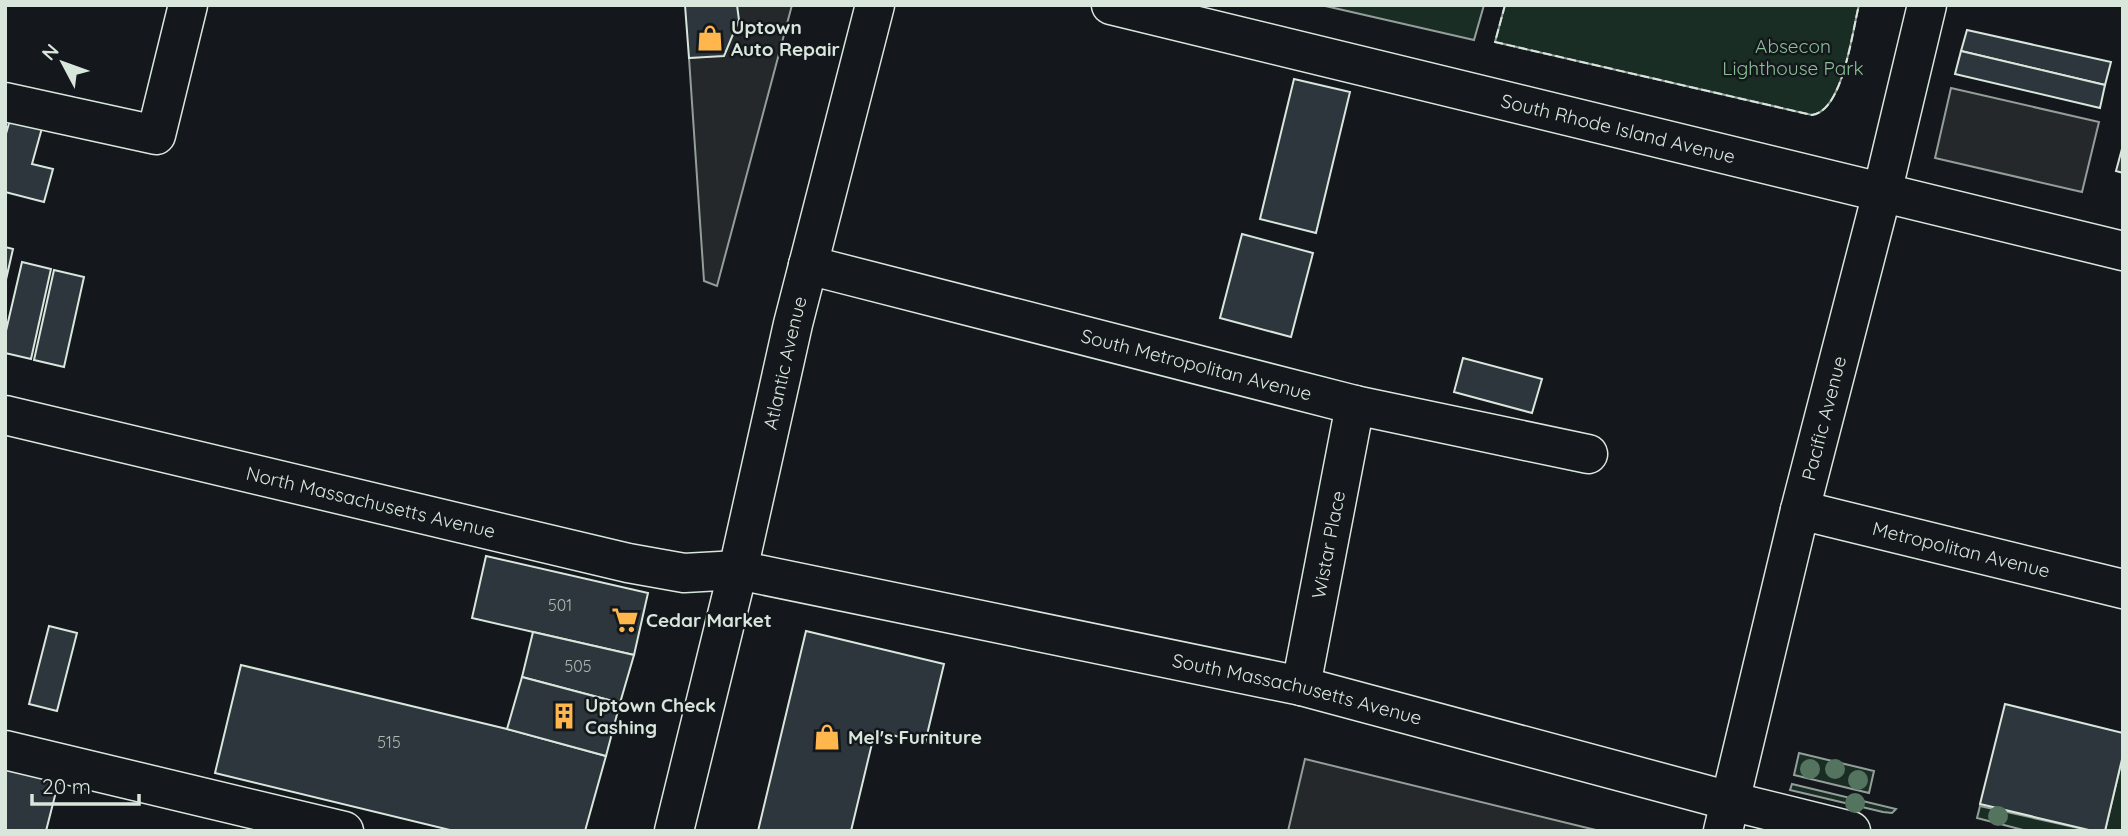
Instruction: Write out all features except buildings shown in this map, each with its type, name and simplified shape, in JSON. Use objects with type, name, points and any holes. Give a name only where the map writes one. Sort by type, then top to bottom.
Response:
[{"type":"street","points":[[5,102],[156,135],[188,5]]},
{"type":"street","name":"Atlantic Avenue","points":[[674,831],[738,570],[808,264],[875,5]]},
{"type":"street","name":"South Rhode Island Avenue","points":[[1111,5],[2123,251]]},
{"type":"street","name":"Pacific Avenue","points":[[1726,816],[1927,5]]},
{"type":"street","name":"South Metropolitan Avenue","points":[[808,264],[1355,405],[1588,454]]},
{"type":"street","name":"Wistar Place","points":[[1301,686],[1355,405]]},
{"type":"street","name":"North Massachusetts Avenue","points":[[5,415],[628,563],[684,573],[738,570]]},
{"type":"street","name":"Metropolitan Avenue","points":[[1800,510],[2123,589]]},
{"type":"street","name":"South Massachusetts Avenue","points":[[738,570],[1301,686],[1726,816],[1851,831]]},
{"type":"street","points":[[5,750],[344,831]]},
{"type":"green space","points":[[1321,5],[1484,5],[1474,40]]},
{"type":"green space","name":"Absecon Lighthouse Park","points":[[1505,5],[1859,5],[1839,86],[1823,110],[1812,115],[1495,42]]},
{"type":"green space","points":[[1799,753],[1874,771],[1869,793],[1794,775]]},
{"type":"green space","points":[[2123,755],[2123,831],[2105,831]]},
{"type":"green space","points":[[1792,784],[1896,809],[1892,813],[1883,812],[1790,790]]},
{"type":"green space","points":[[1980,806],[2092,831],[2027,831],[1977,818]]},
{"type":"shaded area","points":[[737,5],[792,5],[717,286],[704,281],[689,58],[724,55]]},
{"type":"shaded area","points":[[1951,88],[2099,122],[2082,192],[1935,158]]},
{"type":"shaded area","points":[[1305,759],[1600,831],[1288,831]]},
{"type":"fence","points":[[1505,5],[1495,42],[1812,115],[1823,110],[1839,86],[1859,5]]},
{"type":"place","name":"Uptown Auto Repair","points":[[710,38]]},
{"type":"place","name":"Cedar Market","points":[[625,620]]},
{"type":"place","name":"Uptown Check Cashing","points":[[564,716]]},
{"type":"place","name":"Mel's Furniture","points":[[827,737]]}]
